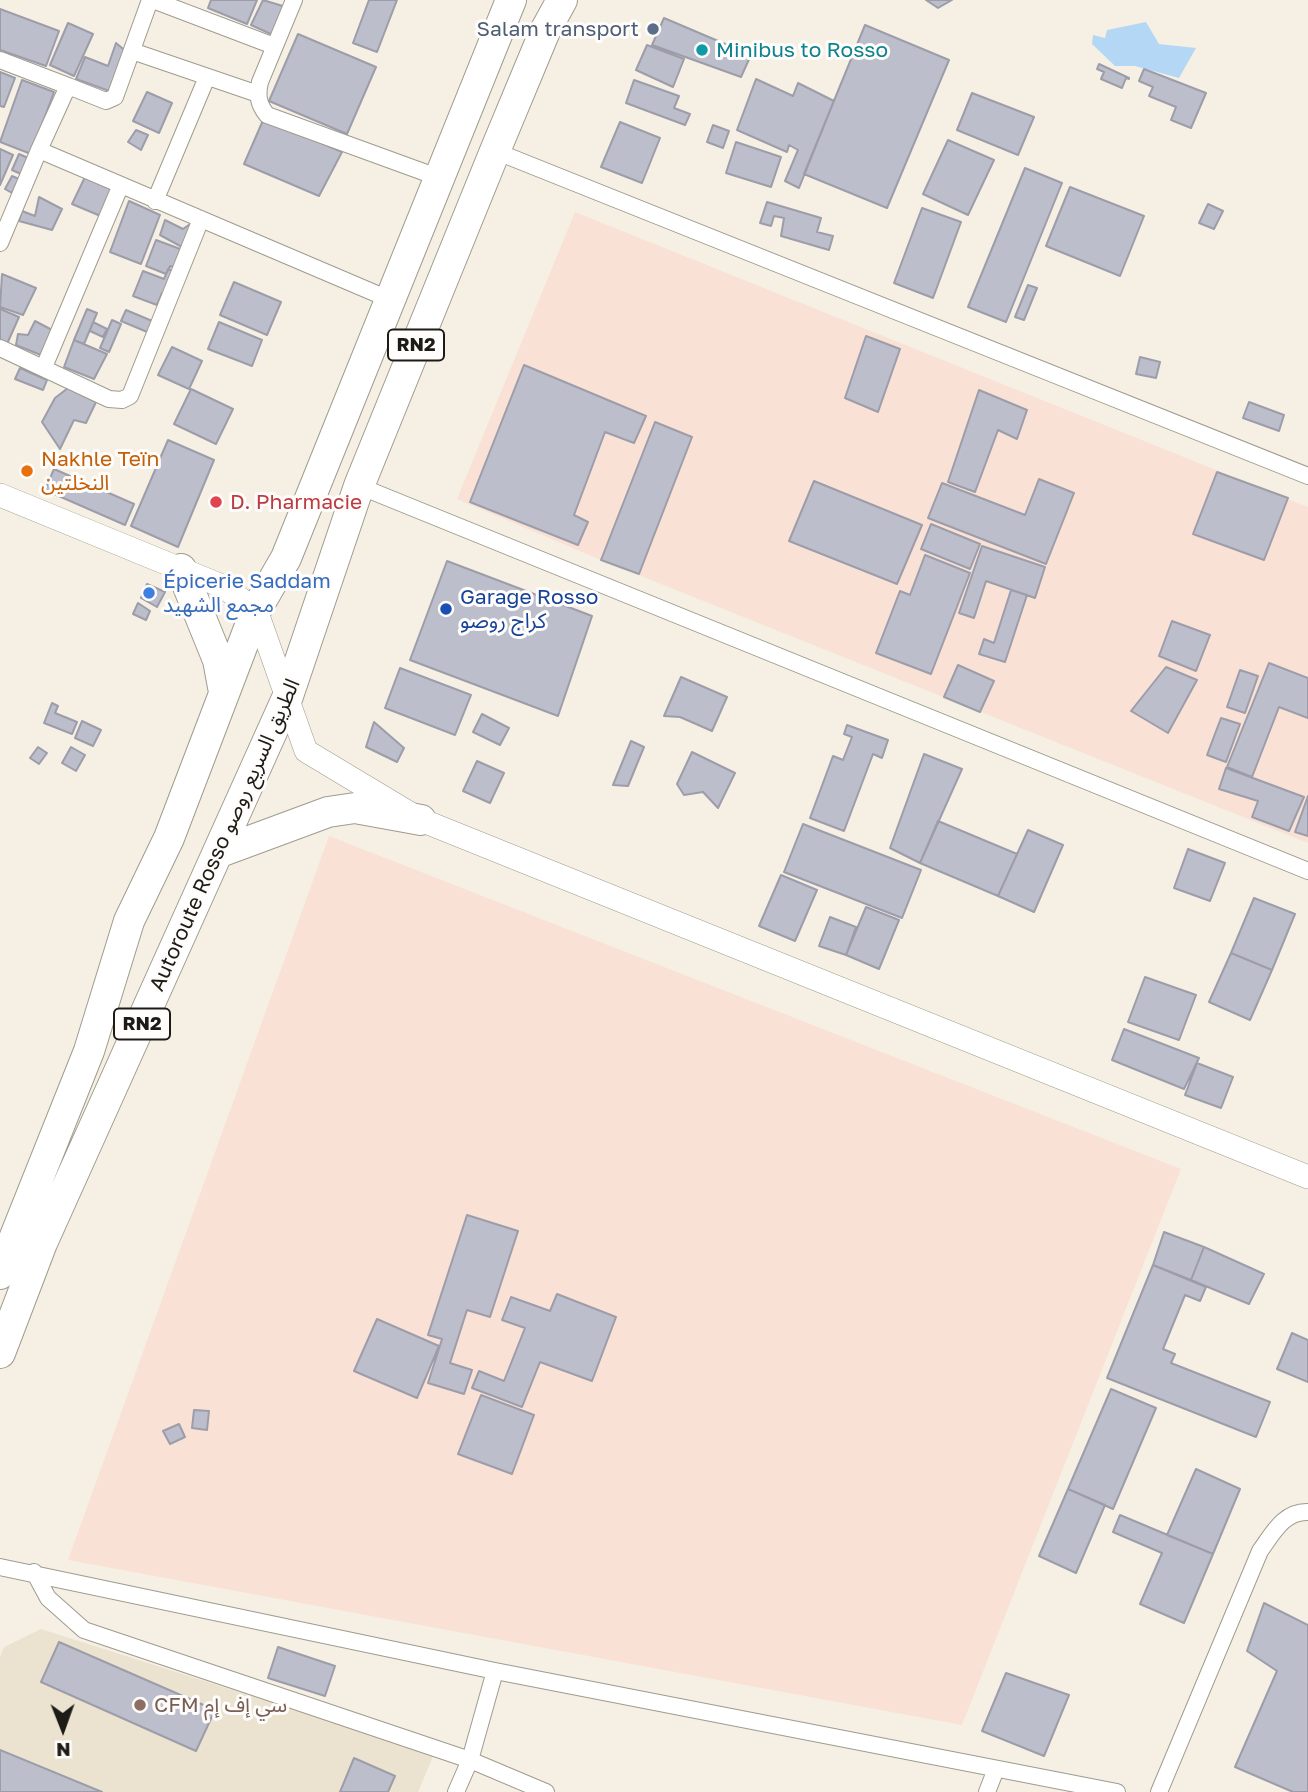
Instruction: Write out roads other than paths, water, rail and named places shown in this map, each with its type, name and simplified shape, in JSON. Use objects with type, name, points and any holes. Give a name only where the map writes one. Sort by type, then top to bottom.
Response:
[{"type":"highway","name":"RN2","points":[[0,1274],[89,1051],[129,920],[169,838],[256,610],[286,558],[511,0]]},
{"type":"highway","name":"Autoroute Rosso الطريق السريع روصو","points":[[0,1353],[42,1243],[288,696],[359,486],[545,31],[562,0]]},
{"type":"highway","points":[[181,569],[218,660],[224,692]]},
{"type":"highway","points":[[220,852],[328,812],[355,808],[421,820]]},
{"type":"main road","points":[[0,495],[222,586],[256,610],[306,751],[421,820],[1308,1177]]},
{"type":"street","points":[[0,60],[111,100],[116,97],[152,0],[195,7],[274,46]]},
{"type":"street","points":[[294,0],[274,46],[258,94],[261,108],[267,115],[440,178]]},
{"type":"street","points":[[132,51],[258,94]]},
{"type":"street","points":[[155,201],[207,77]]},
{"type":"street","points":[[0,243],[68,86]]},
{"type":"street","points":[[39,150],[120,187],[391,300]]},
{"type":"street","points":[[495,151],[1308,476]]},
{"type":"street","points":[[44,367],[120,187]]},
{"type":"street","points":[[0,348],[109,399],[122,400],[130,396],[201,219]]},
{"type":"street","points":[[359,486],[1308,871]]},
{"type":"street","points":[[1159,1792],[1260,1550],[1282,1522],[1297,1512],[1308,1512]]},
{"type":"street","points":[[0,1567],[495,1671],[1117,1792]]},
{"type":"street","points":[[34,1572],[48,1598],[84,1630],[470,1760],[546,1792]]},
{"type":"street","points":[[456,1792],[470,1760],[495,1671]]},
{"type":"street","points":[[987,1792],[996,1769]]},
{"type":"water","points":[[1146,22],[1159,44],[1196,48],[1179,78],[1135,66],[1115,66],[1092,44],[1093,35],[1105,38],[1107,30]]},
{"type":"place","name":"Salam transport","points":[[653,29]]},
{"type":"place","name":"Minibus to Rosso","points":[[702,50]]},
{"type":"place","name":"Nakhle Teïn النخلتين","points":[[27,471]]},
{"type":"place","name":"D. Pharmacie","points":[[216,502]]},
{"type":"place","name":"Épicerie Saddam مجمع الشهيد","points":[[149,593]]},
{"type":"place","name":"Garage Rosso كراج روصو","points":[[446,609]]},
{"type":"place","name":"CFM سي إف إم","points":[[140,1705]]}]
